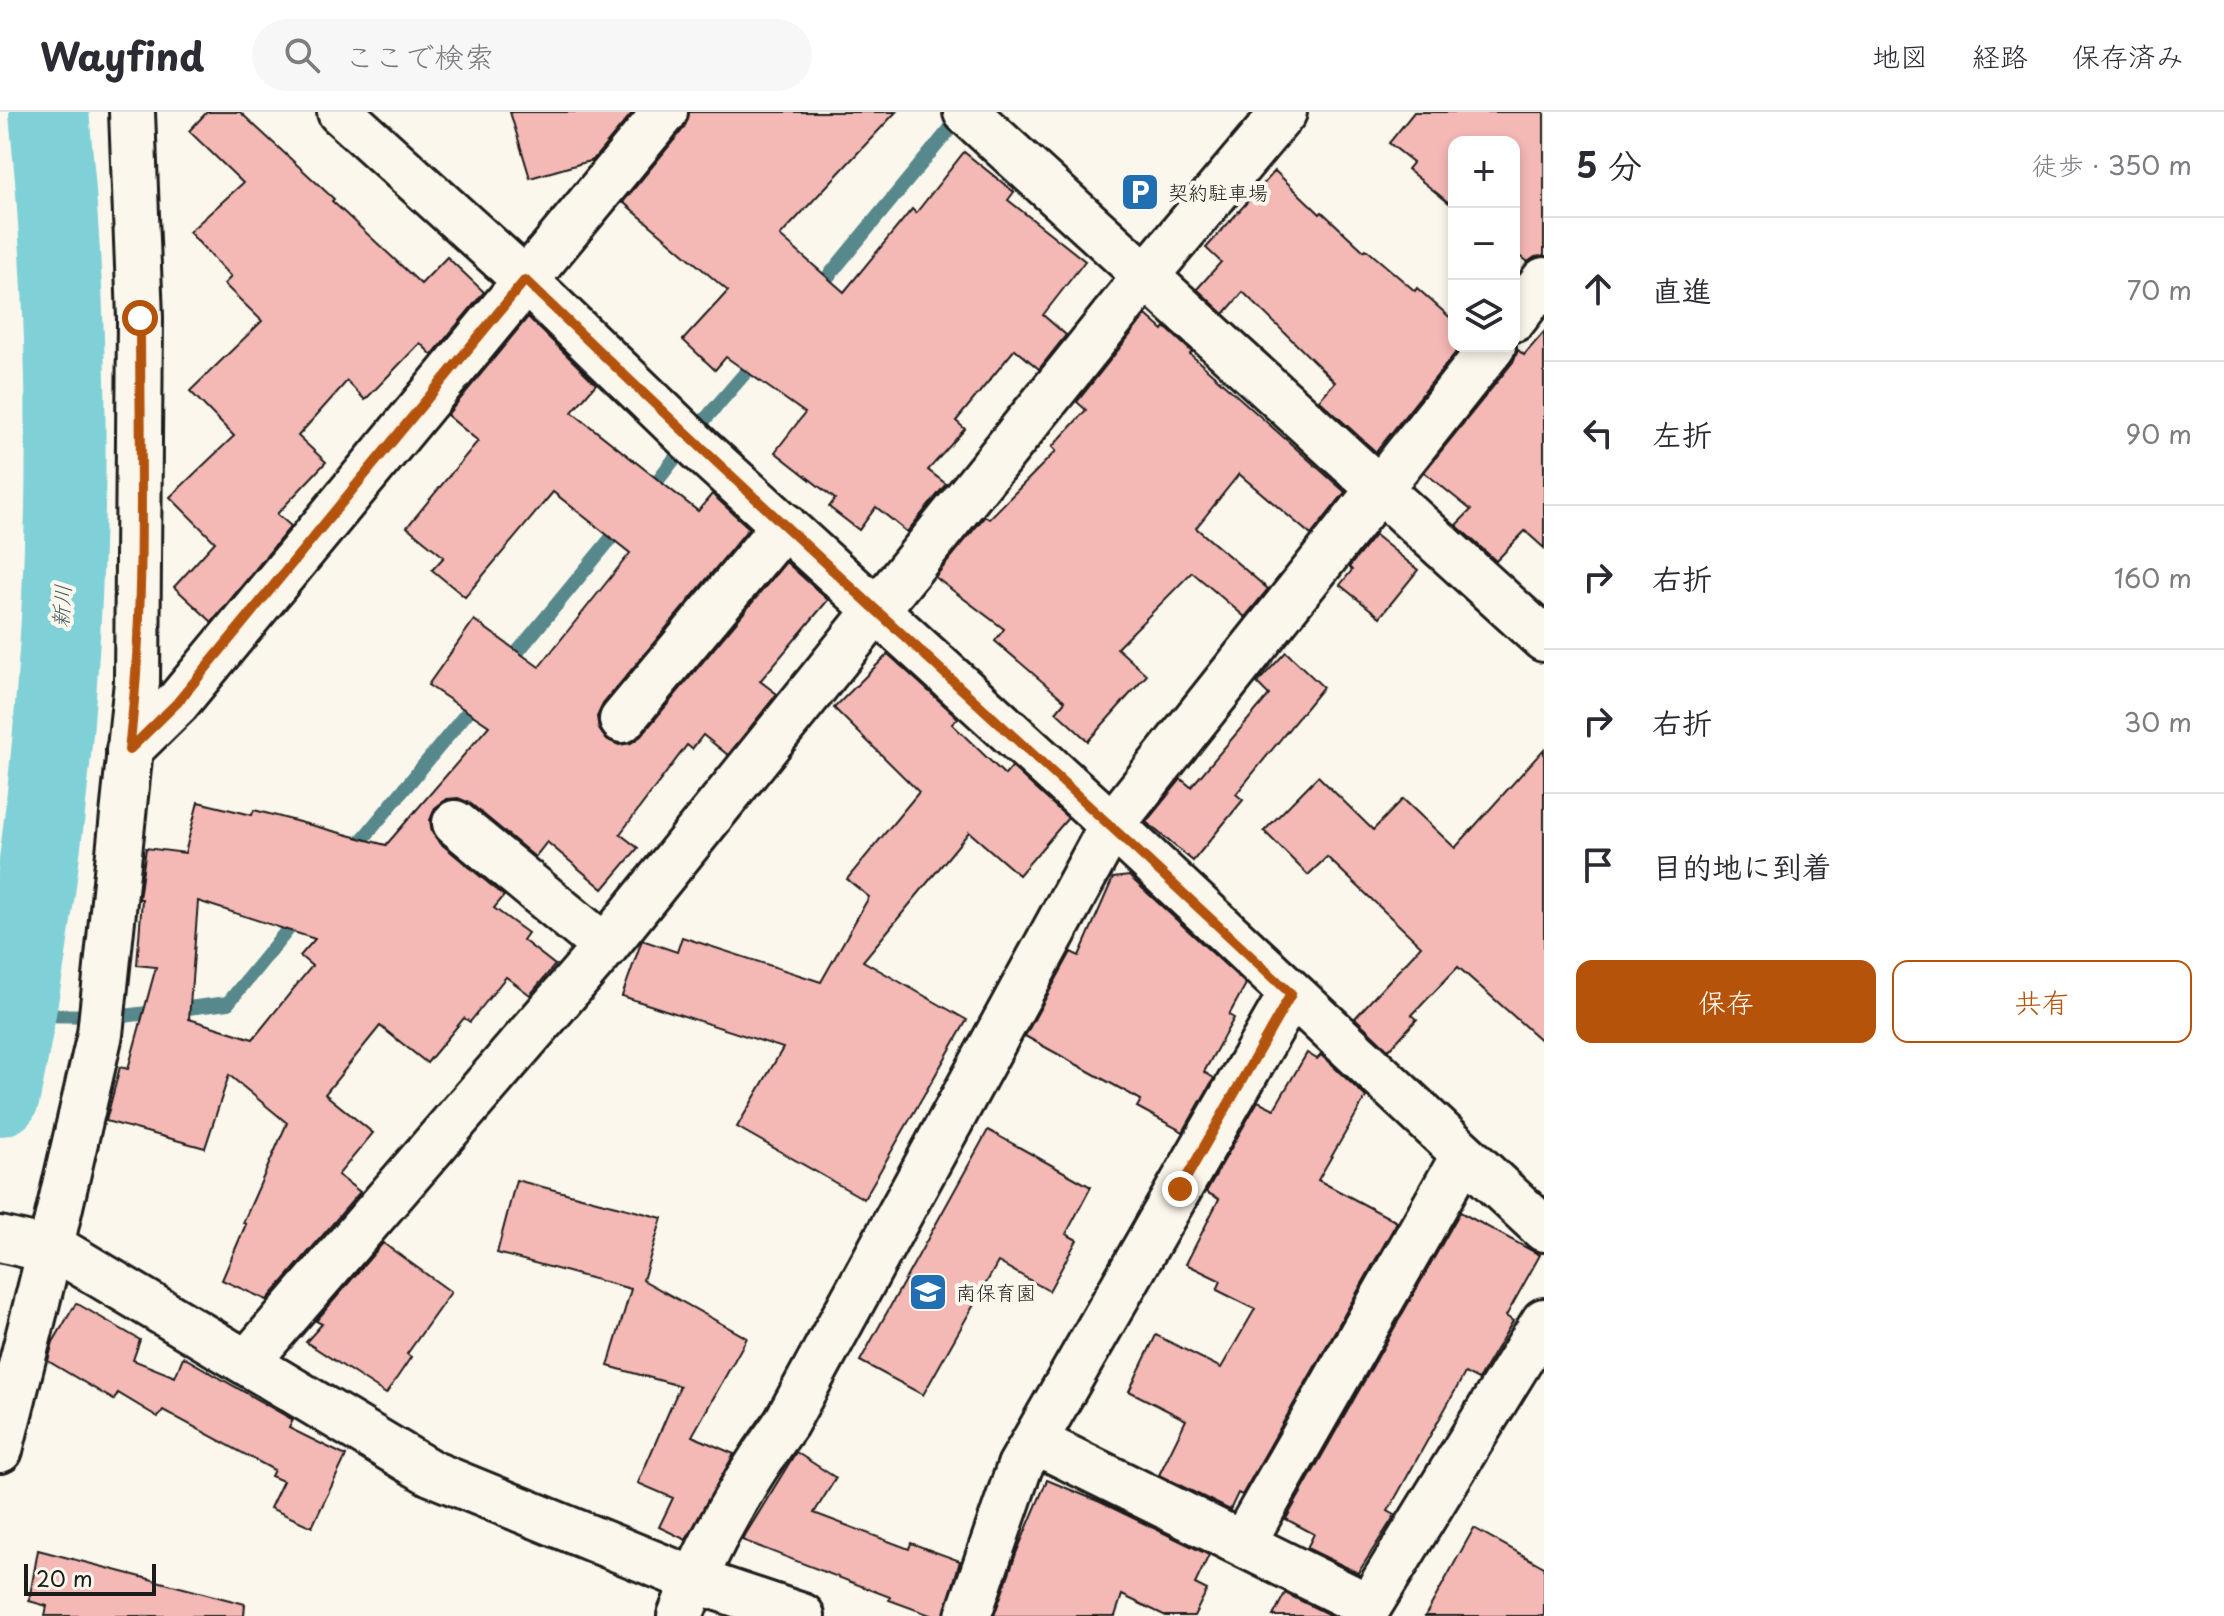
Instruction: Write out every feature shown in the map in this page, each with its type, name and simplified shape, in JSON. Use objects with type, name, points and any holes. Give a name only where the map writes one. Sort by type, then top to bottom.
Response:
[{"type":"street","points":[[0,1450],[28,1245],[103,1015],[137,682],[140,318],[132,112]]},
{"type":"street","points":[[340,112],[525,280],[691,441],[1112,825],[1544,1229]]},
{"type":"street","points":[[129,750],[185,694],[665,112]]},
{"type":"street","points":[[248,1361],[605,947],[1145,277],[1284,112]]},
{"type":"street","points":[[974,119],[1544,639]]},
{"type":"street","points":[[1520,311],[1544,280]]},
{"type":"street","points":[[687,1598],[712,1542],[759,1459],[786,1423],[1112,825],[1488,352]]},
{"type":"street","points":[[622,720],[784,525]]},
{"type":"street","points":[[455,823],[605,947]]},
{"type":"street","points":[[968,1616],[1011,1485],[1291,994]]},
{"type":"street","points":[[1243,1543],[1464,1155]]},
{"type":"street","points":[[28,1245],[65,1254],[431,1473],[687,1598],[802,1616]]},
{"type":"street","points":[[1036,1442],[1243,1543],[1366,1611],[1544,1321]]},
{"type":"building","points":[[207,112],[240,112],[421,284],[447,257],[484,292],[432,355],[420,343],[365,400],[347,381],[298,436],[326,462],[277,514],[291,526],[212,622],[174,587],[215,542],[170,497],[234,436],[190,391],[262,321],[224,284],[231,277],[189,232],[243,183],[189,131]]},
{"type":"building","points":[[510,112],[633,112],[593,160],[530,178]]},
{"type":"building","points":[[689,112],[896,112],[780,236],[844,292],[912,209],[916,213],[964,152],[1014,192],[1008,200],[1085,261],[1043,315],[1066,335],[1039,369],[1015,349],[956,421],[965,429],[928,470],[946,484],[907,532],[876,507],[859,530],[829,507],[835,499],[775,452],[805,413],[726,357],[715,370],[683,340],[728,291],[623,202],[684,128]]},
{"type":"building","points":[[1414,112],[1544,112],[1544,256],[1528,262],[1520,256],[1520,136],[1448,136],[1448,202],[1407,169],[1413,162],[1389,143]]},
{"type":"building","points":[[1275,171],[1364,251],[1366,249],[1415,291],[1417,288],[1448,316],[1448,352],[1456,352],[1376,452],[1319,400],[1335,382],[1243,292],[1224,314],[1197,289],[1221,262],[1206,248]]},
{"type":"building","points":[[1146,315],[1163,330],[1165,327],[1192,352],[1190,354],[1345,492],[1311,535],[1239,474],[1196,528],[1268,589],[1245,617],[1192,572],[1117,648],[1147,675],[1088,741],[1056,712],[1065,701],[995,641],[1004,629],[935,577],[985,516],[989,519],[1056,451],[1052,447],[1086,410],[1077,402]]},
{"type":"building","points":[[528,317],[596,384],[572,412],[698,511],[712,494],[749,528],[603,704],[597,717],[599,729],[606,739],[619,745],[631,743],[641,736],[786,562],[828,600],[760,681],[777,694],[728,755],[703,735],[692,749],[687,745],[620,834],[638,848],[603,889],[547,842],[535,857],[470,803],[458,798],[447,799],[435,808],[430,820],[432,832],[439,842],[504,896],[494,908],[528,933],[523,940],[555,965],[530,995],[506,977],[470,1022],[464,1018],[427,1063],[380,1026],[325,1094],[373,1133],[338,1175],[360,1192],[267,1300],[222,1280],[246,1224],[243,1223],[287,1123],[229,1075],[205,1148],[106,1121],[120,1067],[128,1069],[156,967],[137,965],[142,899],[139,899],[146,848],[185,853],[198,802],[252,815],[254,810],[386,845],[489,726],[428,685],[474,620],[539,667],[630,553],[553,492],[465,597],[432,570],[444,557],[407,527],[478,441],[447,415]],"holes":[[[198,901],[315,939],[300,956],[312,966],[253,1039],[189,1019]]]},
{"type":"building","points":[[1544,332],[1544,548],[1525,531],[1496,561],[1456,525],[1471,510],[1424,472],[1513,362],[1517,352],[1524,355]]},
{"type":"building","points":[[1375,535],[1418,570],[1380,617],[1340,585],[1352,570],[1349,567]]},
{"type":"building","points":[[1286,652],[1323,687],[1236,794],[1243,800],[1193,861],[1146,822],[1181,779],[1191,787],[1269,695],[1257,683]]},
{"type":"building","points":[[888,654],[958,718],[952,724],[1005,775],[1012,767],[1068,818],[1019,875],[969,832],[863,961],[967,1020],[864,1199],[737,1127],[783,1048],[622,996],[642,940],[677,952],[682,937],[821,982],[869,897],[847,879],[919,792],[834,708]]},
{"type":"building","points":[[1544,749],[1544,1043],[1458,967],[1412,1015],[1417,1019],[1389,1050],[1355,1018],[1421,946],[1327,857],[1308,875],[1264,831],[1318,776],[1373,830],[1403,799],[1455,848]]},
{"type":"building","points":[[1129,876],[1246,984],[1229,1015],[1234,1018],[1204,1072],[1214,1078],[1183,1132],[1137,1107],[1141,1100],[1025,1036],[1071,952],[1079,956],[1113,878]]},
{"type":"building","points":[[1307,1053],[1317,1059],[1321,1055],[1366,1097],[1318,1180],[1397,1222],[1242,1495],[1238,1493],[1230,1510],[1159,1475],[1186,1420],[1129,1391],[1156,1335],[1221,1368],[1255,1309],[1217,1290],[1221,1281],[1186,1264],[1219,1199],[1206,1192],[1258,1101],[1274,1109]]},
{"type":"building","points":[[988,1130],[1091,1187],[1066,1234],[1077,1240],[1049,1291],[998,1262],[923,1395],[860,1361]]},
{"type":"building","points":[[516,1180],[662,1218],[643,1280],[747,1338],[692,1436],[734,1454],[686,1540],[659,1527],[673,1498],[638,1483],[680,1386],[608,1366],[631,1289],[497,1253]]},
{"type":"building","points":[[1460,1212],[1540,1255],[1506,1316],[1513,1321],[1478,1380],[1465,1373],[1388,1511],[1395,1515],[1358,1573],[1307,1548],[1314,1534],[1286,1519]]},
{"type":"building","points":[[383,1243],[451,1292],[407,1354],[411,1357],[386,1394],[306,1342],[322,1324],[316,1321]]},
{"type":"building","points":[[76,1303],[140,1340],[133,1360],[175,1377],[183,1357],[293,1420],[289,1428],[346,1456],[312,1527],[270,1508],[283,1481],[271,1476],[274,1470],[163,1410],[158,1417],[118,1393],[114,1400],[48,1361],[53,1342]]},
{"type":"building","points":[[796,1452],[836,1478],[814,1513],[909,1549],[911,1543],[960,1561],[944,1616],[933,1616],[889,1600],[890,1597],[742,1540]]},
{"type":"building","points":[[1047,1480],[1209,1555],[1195,1584],[1207,1590],[1194,1616],[1166,1616],[1122,1595],[1115,1616],[994,1616]]},
{"type":"building","points":[[1474,1528],[1544,1567],[1544,1616],[1425,1616]]},
{"type":"building","points":[[38,1550],[245,1604],[244,1616],[45,1616],[47,1606],[29,1601]]},
{"type":"building","points":[[1285,1593],[1332,1616],[1273,1616]]},
{"type":"waterway","name":"新川","points":[[0,1096],[40,853],[62,606],[65,359],[49,112]]},
{"type":"waterway","points":[[817,290],[954,124]]},
{"type":"waterway","points":[[648,493],[702,423],[759,357]]},
{"type":"waterway","points":[[506,666],[622,525]]},
{"type":"waterway","points":[[353,851],[480,697]]},
{"type":"waterway","points":[[15,1015],[123,1016],[228,1003],[299,916]]},
{"type":"place","name":"契約駐車場","points":[[1140,192]]},
{"type":"place","name":"南保育園","points":[[928,1292]]},
{"type":"route","points":[[140,318],[140,599],[137,682],[129,750],[177,703],[525,280],[702,451],[1112,825],[1291,994],[1180,1189]]}]
